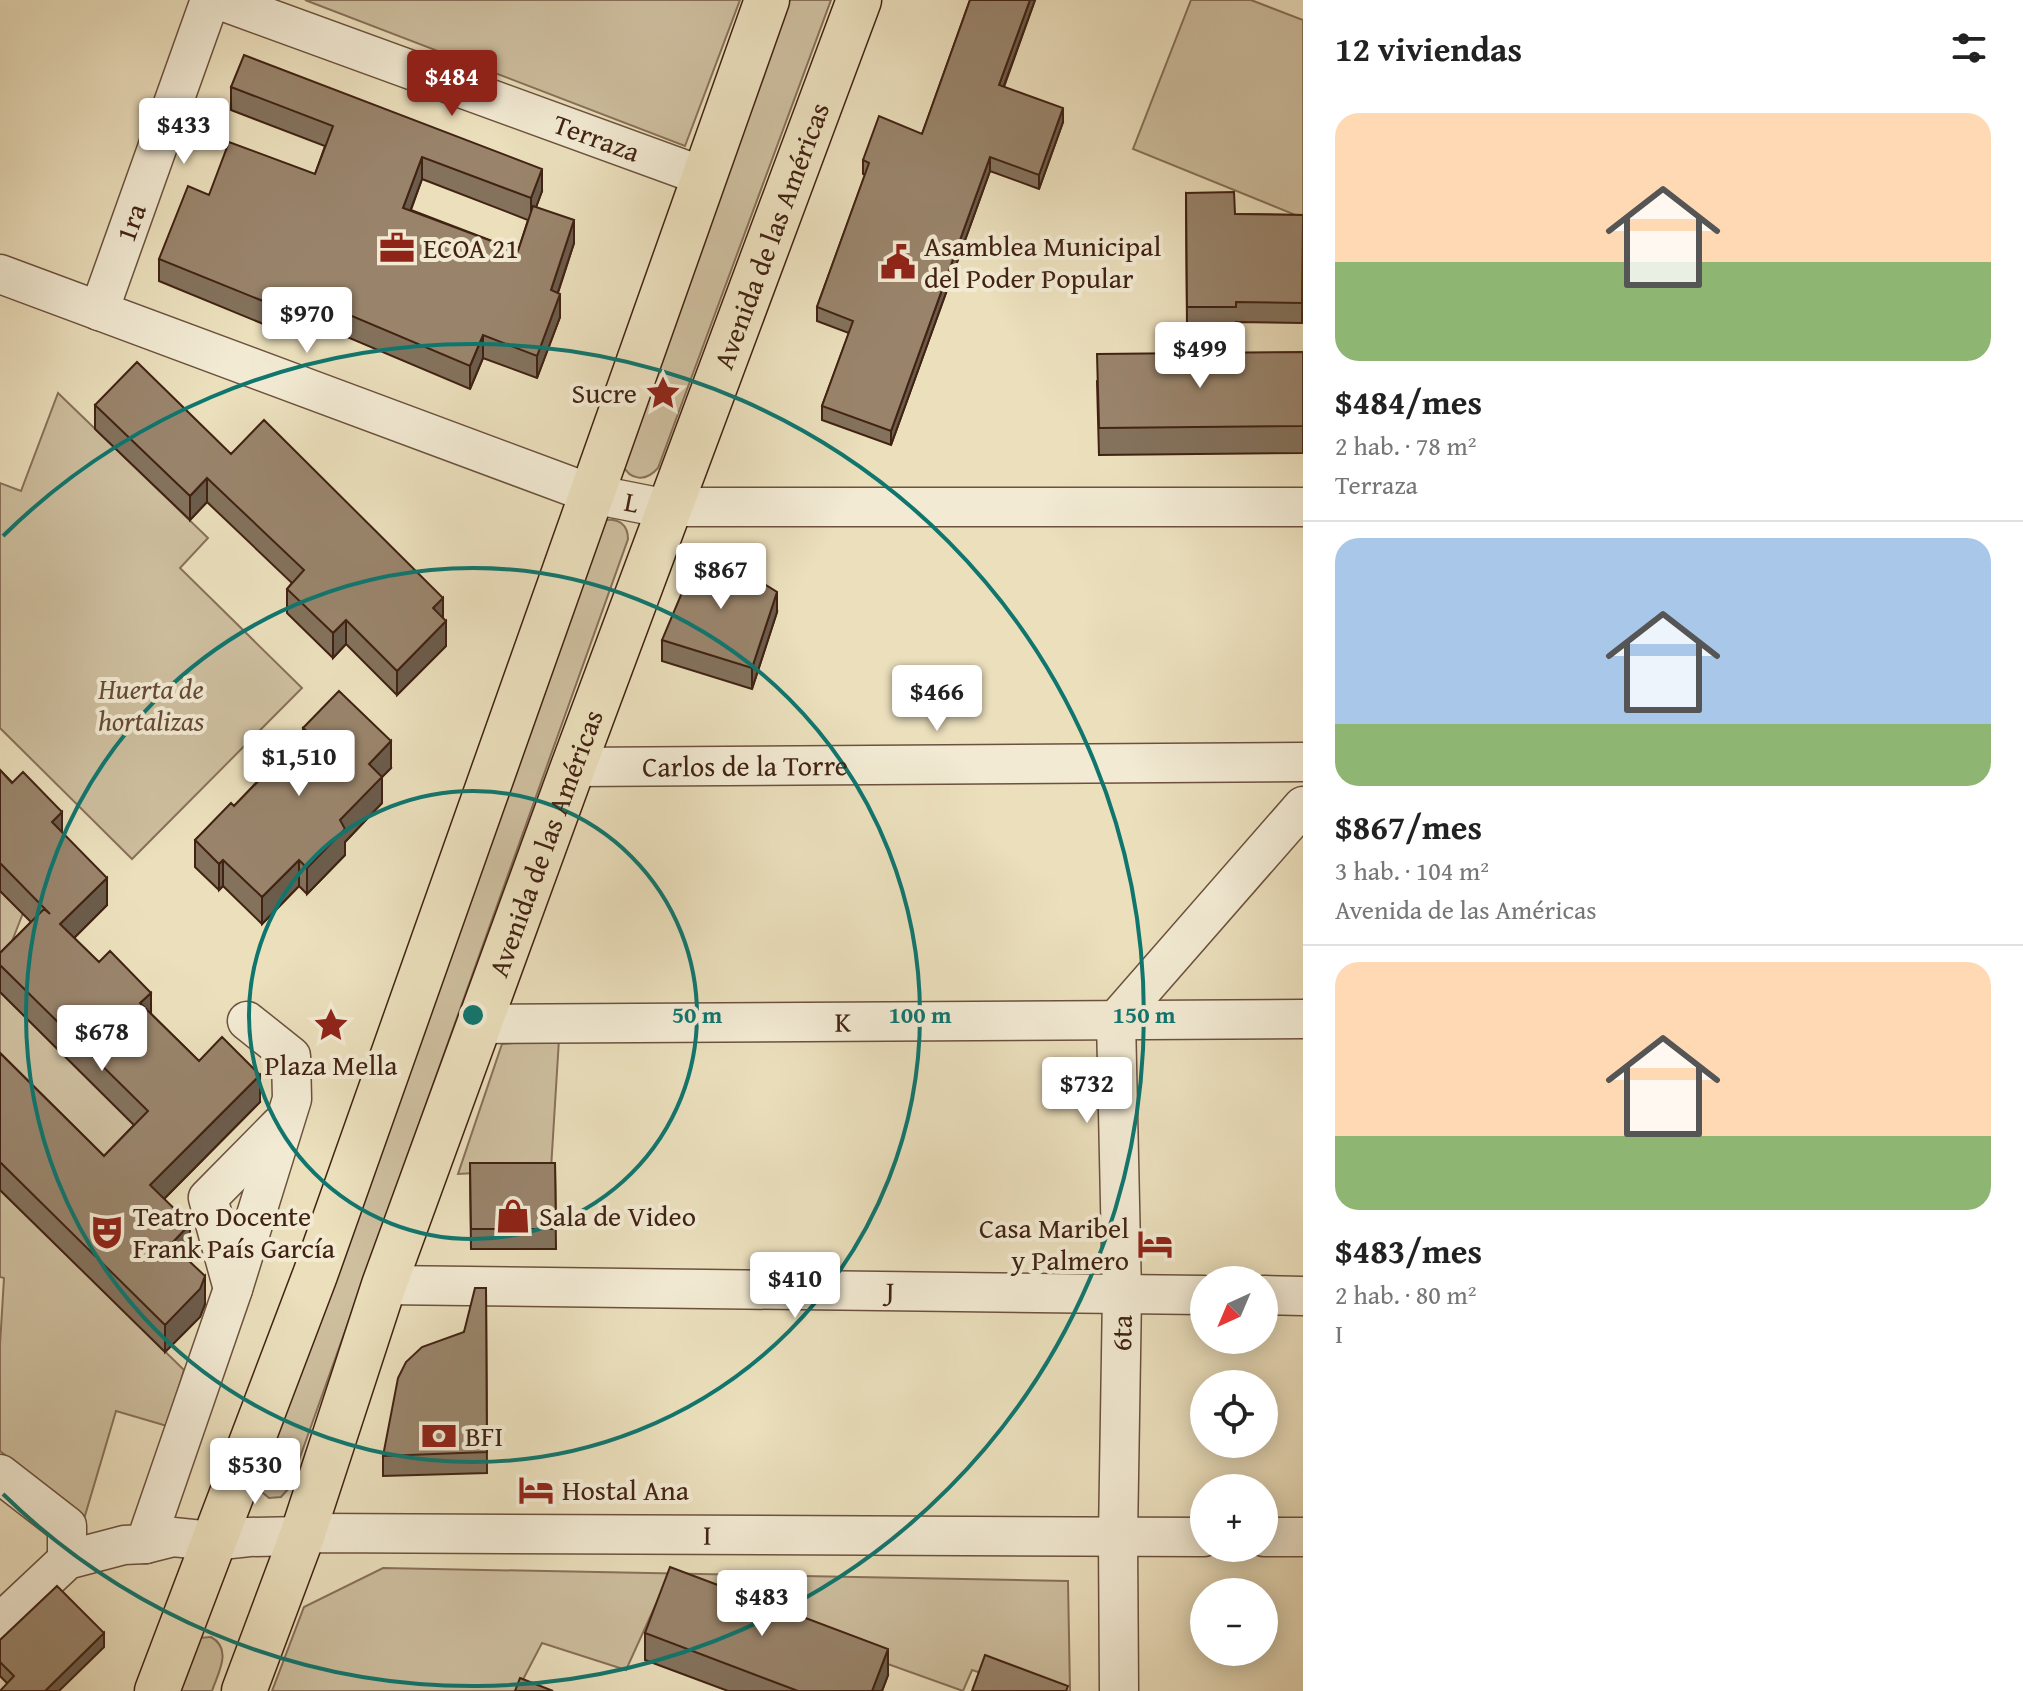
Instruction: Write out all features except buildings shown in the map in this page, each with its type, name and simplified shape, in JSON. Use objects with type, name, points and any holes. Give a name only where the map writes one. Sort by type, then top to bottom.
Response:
[{"type":"main road","points":[[157,1691],[315,1275],[767,0]]},
{"type":"main road","name":"Avenida de las Américas","points":[[244,1691],[302,1536],[384,1285],[668,509],[859,0]]},
{"type":"street","name":"1ra","points":[[99,311],[210,0]]},
{"type":"street","name":"Terraza","points":[[219,0],[705,177]]},
{"type":"street","name":"L","points":[[0,274],[592,494],[668,509],[1303,507]]},
{"type":"street","name":"Carlos de la Torre","points":[[573,767],[1303,762]]},
{"type":"street","points":[[1116,1020],[1303,806]]},
{"type":"street","name":"K","points":[[479,1024],[1303,1019]]},
{"type":"street","name":"6ta","points":[[1116,1020],[1122,1294],[1119,1691]]},
{"type":"street","points":[[145,1544],[233,1289],[292,1099],[291,1056],[247,1021]]},
{"type":"street","points":[[233,1289],[208,1198],[285,1120]]},
{"type":"street","name":"J","points":[[384,1285],[1190,1295]]},
{"type":"street","points":[[1278,1295],[1303,1296]]},
{"type":"street","points":[[0,1474],[67,1526],[67,1560],[0,1623]]},
{"type":"street","name":"I","points":[[67,1560],[124,1545],[173,1537],[212,1541],[312,1533],[1190,1537]]},
{"type":"street","points":[[1278,1537],[1303,1537]]},
{"type":"green space","points":[[305,0],[740,0],[685,146]]},
{"type":"green space","points":[[788,0],[831,0],[658,468],[648,476],[638,478],[629,474],[622,464]]},
{"type":"green space","points":[[1191,0],[1251,0],[1303,20],[1303,218],[1133,149]]},
{"type":"green space","name":"Huerta de hortalizas","points":[[58,393],[208,538],[180,568],[302,688],[132,859],[0,728],[0,483],[21,491]]},
{"type":"green space","points":[[605,520],[622,524],[628,539],[289,1488],[281,1497],[269,1498],[256,1487]]},
{"type":"green space","points":[[0,890],[23,913],[0,972]]},
{"type":"green space","points":[[0,992],[148,1139],[104,1183],[0,1077]]},
{"type":"green space","points":[[559,1039],[551,1169],[458,1174],[502,1044]]},
{"type":"green space","points":[[0,1190],[184,1370],[167,1426],[116,1411],[84,1519],[0,1451],[0,1345],[4,1278],[0,1277]]},
{"type":"green space","points":[[383,1568],[1068,1581],[1070,1691],[1038,1691],[972,1670],[963,1691],[665,1584],[626,1670],[542,1643],[517,1691],[272,1691],[304,1607]]},
{"type":"green space","points":[[211,1637],[218,1642],[223,1655],[212,1691],[174,1691],[199,1638]]},
{"type":"place","name":"ECOA 21","points":[[397,248]]},
{"type":"place","name":"Asamblea Municipal del Poder Popular","points":[[898,262]]},
{"type":"place","name":"Sucre","points":[[663,393]]},
{"type":"place","name":"Plaza Mella","points":[[331,1025]]},
{"type":"place","name":"Sala de Video","points":[[513,1216]]},
{"type":"place","name":"Teatro Docente Frank País García","points":[[107,1232]]},
{"type":"place","name":"Casa Maribel y Palmero","points":[[1155,1244]]},
{"type":"place","name":"BFI","points":[[439,1436]]},
{"type":"place","name":"Hostal Ana","points":[[536,1490]]}]
